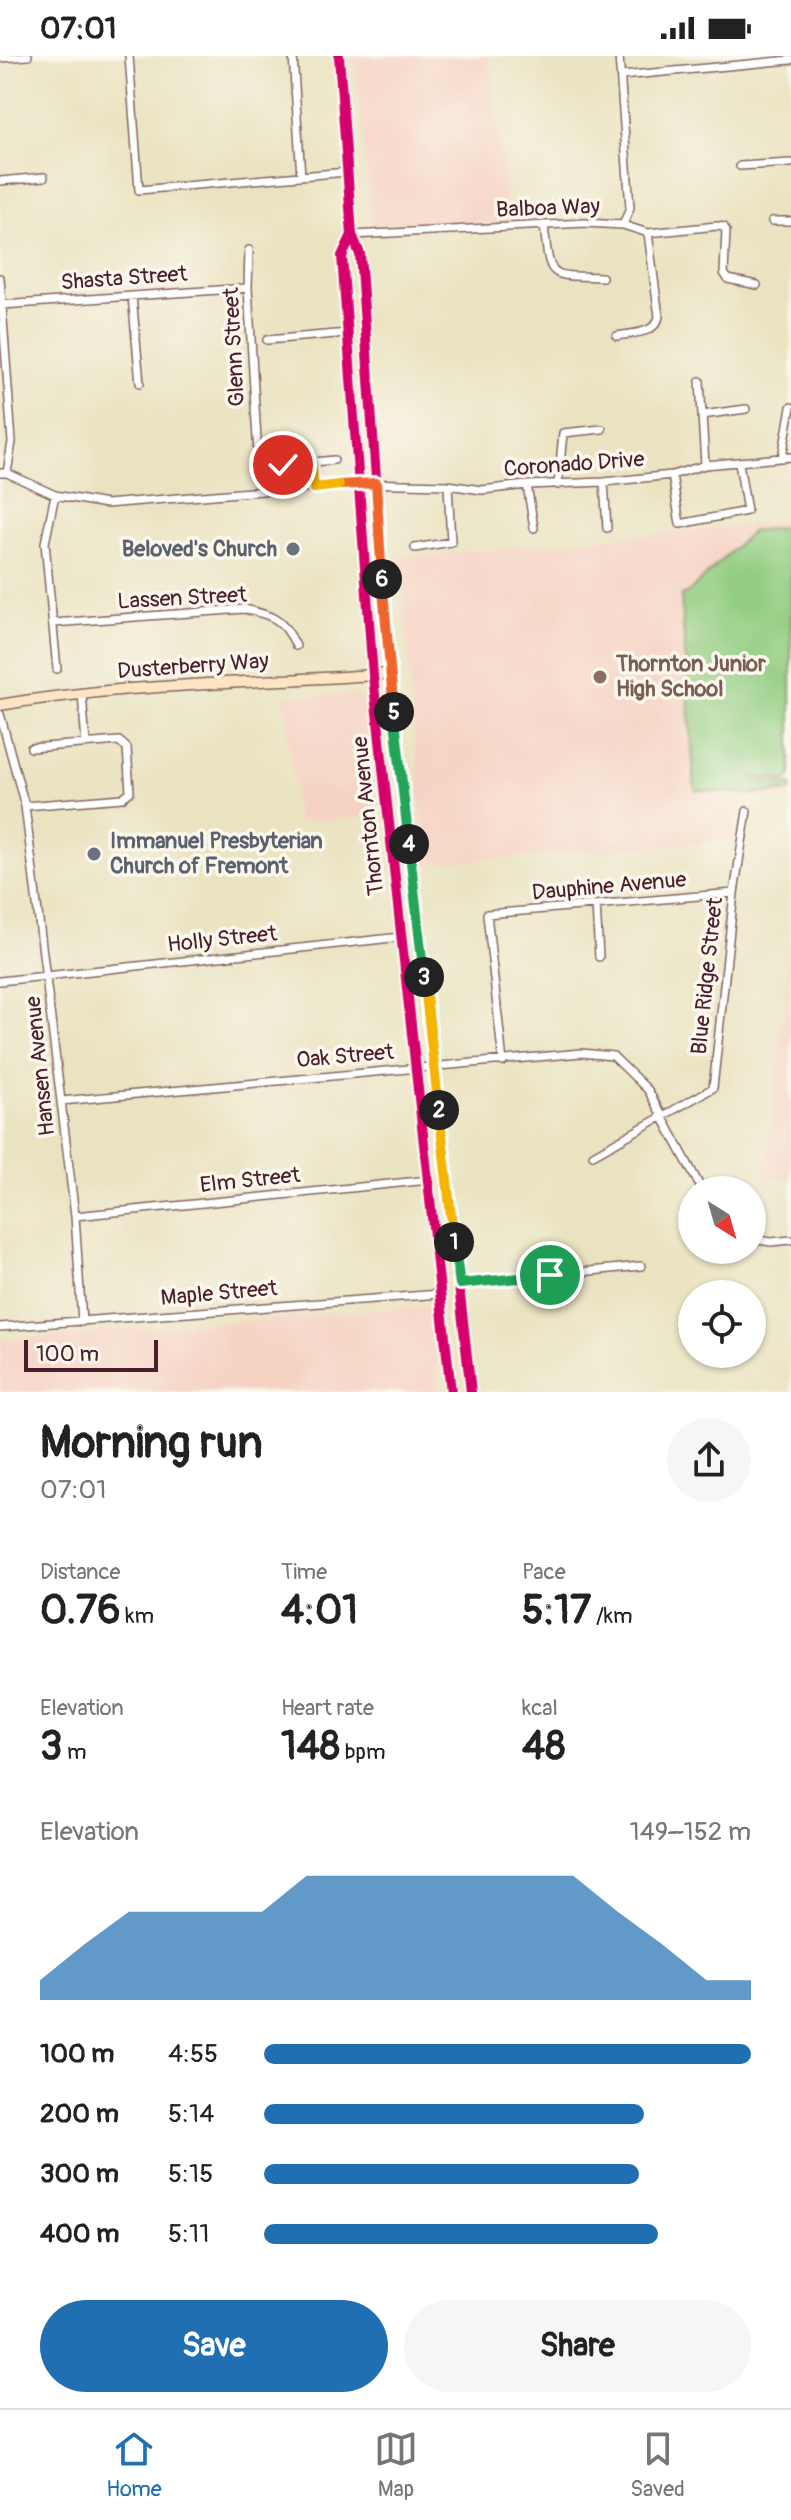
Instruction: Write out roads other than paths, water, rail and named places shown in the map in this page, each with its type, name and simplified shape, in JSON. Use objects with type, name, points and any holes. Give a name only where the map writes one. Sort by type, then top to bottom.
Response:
[{"type":"main road","name":"Thornton Avenue","points":[[339,56],[352,235],[360,254],[390,674],[471,1392]]},
{"type":"main road","name":"Thornton Avenue","points":[[352,235],[342,256],[373,676],[451,1392]]},
{"type":"main road","name":"Dusterberry Way","points":[[0,705],[82,694],[390,674]]},
{"type":"street","points":[[0,58],[28,56]]},
{"type":"street","points":[[129,56],[139,190],[347,172]]},
{"type":"street","points":[[293,56],[301,176]]},
{"type":"street","name":"Balboa Way","points":[[352,235],[544,225],[623,225],[630,208],[619,56]]},
{"type":"street","points":[[621,76],[791,60]]},
{"type":"street","points":[[740,166],[791,163]]},
{"type":"street","points":[[0,181],[44,177]]},
{"type":"street","points":[[772,221],[791,221]]},
{"type":"street","points":[[544,225],[548,264],[553,271],[562,275],[602,277]]},
{"type":"street","points":[[623,225],[648,233],[724,227],[724,273],[728,279],[757,285]]},
{"type":"street","points":[[617,336],[653,329],[658,324],[648,233]]},
{"type":"street","name":"Glenn Street","points":[[249,250],[248,288],[260,490]]},
{"type":"street","points":[[0,278],[12,442],[3,473]]},
{"type":"street","name":"Shasta Street","points":[[2,305],[248,288]]},
{"type":"street","points":[[132,296],[140,383]]},
{"type":"street","points":[[267,340],[348,333]]},
{"type":"street","points":[[700,381],[705,465]]},
{"type":"street","points":[[787,458],[791,407]]},
{"type":"street","points":[[702,415],[746,409]]},
{"type":"street","points":[[558,485],[563,433],[602,429]]},
{"type":"street","name":"Coronado Drive","points":[[3,473],[55,495],[106,504],[359,483],[448,485],[482,490],[604,482],[672,475],[705,465],[787,458]]},
{"type":"street","points":[[283,465],[334,460]]},
{"type":"street","points":[[311,462],[314,488]]},
{"type":"street","points":[[672,475],[680,524],[747,511],[739,463]]},
{"type":"street","points":[[604,482],[607,528]]},
{"type":"street","points":[[415,548],[451,542],[448,485]]},
{"type":"street","points":[[527,485],[534,528]]},
{"type":"street","points":[[55,495],[45,543],[57,669]]},
{"type":"street","name":"Lassen Street","points":[[53,623],[244,609],[272,615],[289,631],[296,646]]},
{"type":"street","points":[[82,694],[86,743]]},
{"type":"street","name":"Hansen Avenue","points":[[0,714],[25,806],[75,1216],[82,1322]]},
{"type":"street","points":[[25,806],[122,798],[130,792],[127,748],[119,741],[31,748]]},
{"type":"street","name":"Blue Ridge Street","points":[[662,1116],[713,1088],[734,893],[747,811]]},
{"type":"street","name":"Dauphine Avenue","points":[[503,1062],[487,914],[734,893]]},
{"type":"street","points":[[596,905],[599,957]]},
{"type":"street","name":"Holly Street","points":[[0,981],[401,937]]},
{"type":"street","name":"Oak Street","points":[[61,1101],[581,1053],[613,1056],[648,1090],[694,1176]]},
{"type":"street","points":[[593,1155],[662,1116]]},
{"type":"street","name":"Elm Street","points":[[75,1216],[429,1180]]},
{"type":"street","points":[[766,1241],[791,1240]]},
{"type":"street","points":[[460,1284],[641,1266]]},
{"type":"street","name":"Maple Street","points":[[0,1327],[440,1294]]},
{"type":"place","name":"Beloved's Church","points":[[293,549]]},
{"type":"place","name":"Thornton Junior High School","points":[[600,677]]},
{"type":"place","name":"Immanuel Presbyterian Church of Fremont","points":[[94,854]]}]
